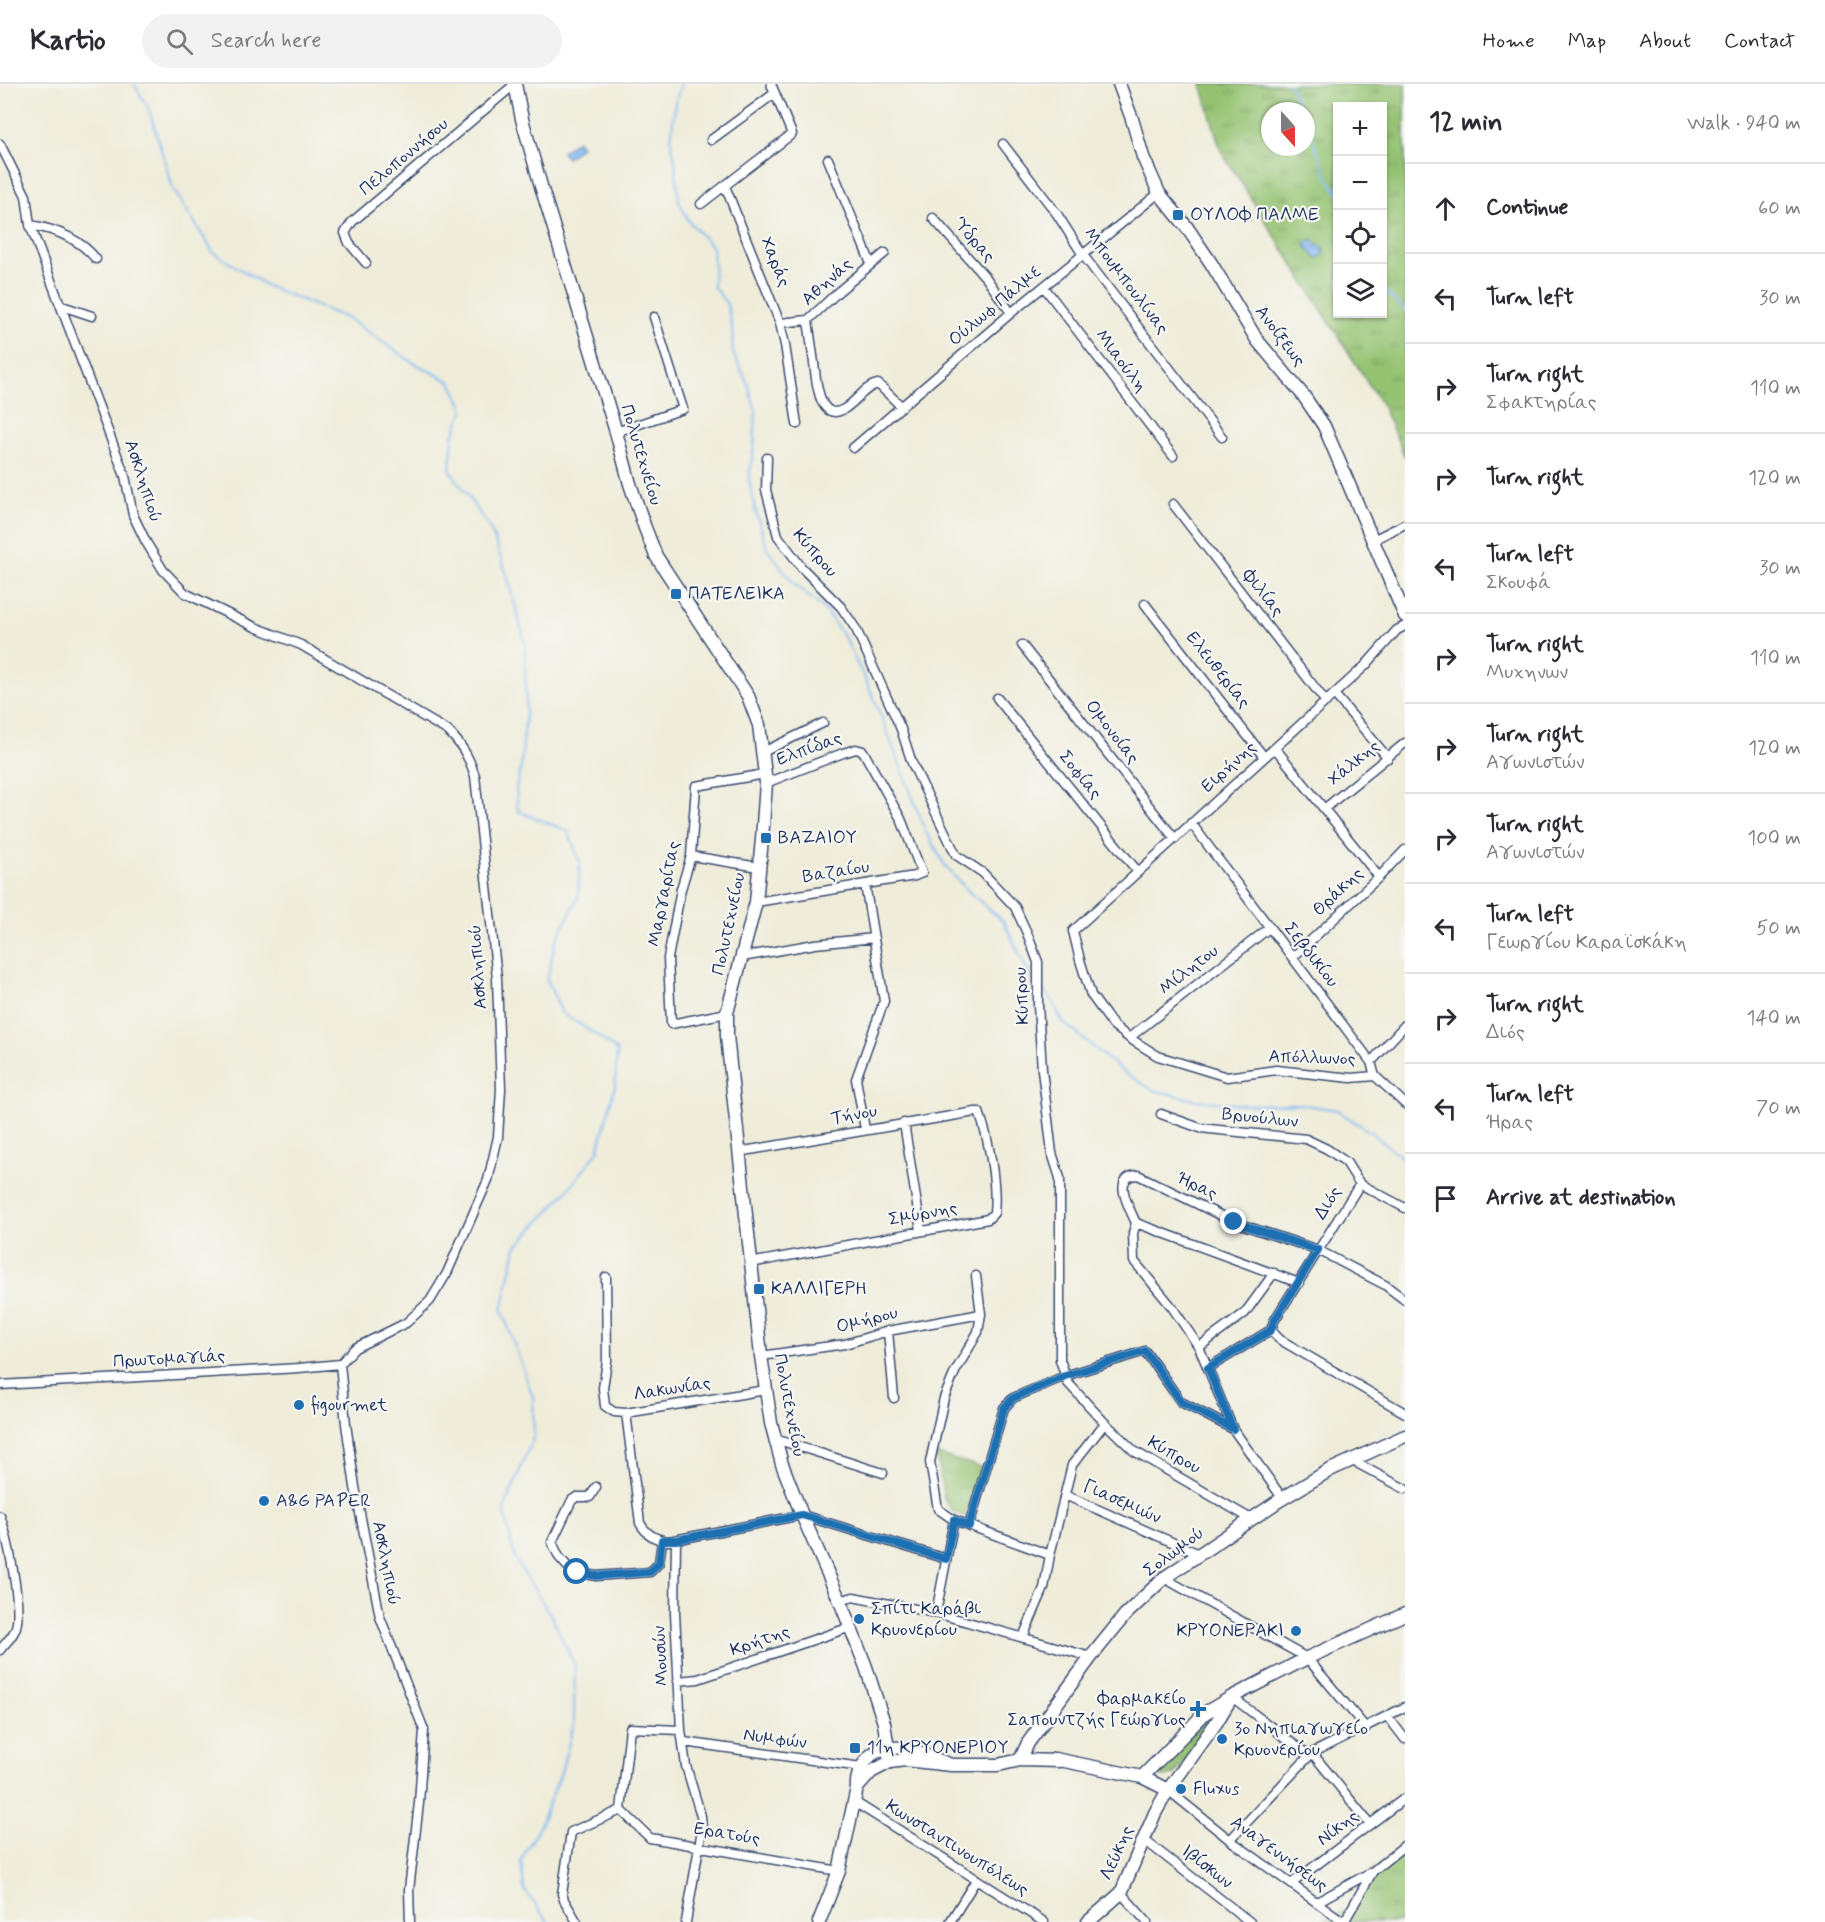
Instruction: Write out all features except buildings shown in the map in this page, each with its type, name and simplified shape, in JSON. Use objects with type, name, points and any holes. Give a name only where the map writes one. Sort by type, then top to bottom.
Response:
[{"type":"street","name":"Πελοποννήσου","points":[[366,263],[349,243],[345,233],[351,222],[515,84]]},
{"type":"street","name":"Πολυτεχνείου","points":[[515,84],[522,119],[541,186],[630,484],[656,556],[748,696],[759,725],[766,778],[756,902],[728,1013],[727,1036],[760,1356],[775,1439],[782,1464],[866,1667],[884,1723],[890,1762]]},
{"type":"street","points":[[701,204],[792,134],[771,84]]},
{"type":"street","name":"Ανοίξεως","points":[[1119,84],[1143,157],[1160,193],[1211,263],[1257,340],[1303,395],[1324,426],[1405,616]]},
{"type":"street","points":[[711,140],[775,93]]},
{"type":"street","name":"Ασκληπιού","points":[[0,144],[26,195],[30,225],[125,476],[133,515],[163,570],[185,593],[255,627],[301,645],[448,731],[470,758],[475,776],[497,978],[501,1078],[498,1137],[489,1180],[447,1273],[429,1301],[406,1323],[355,1348],[340,1364],[355,1487],[380,1617],[424,1730],[419,1803],[409,1890],[410,1922]]},
{"type":"street","name":"Μπουμπουλίνας","points":[[1003,144],[1057,214],[1083,255],[1222,437]]},
{"type":"street","name":"Αθηνάς","points":[[828,159],[871,264]]},
{"type":"street","name":"Χαράς","points":[[725,186],[780,323],[797,424]]},
{"type":"street","name":"Ούλωφ Πάλμε","points":[[853,448],[1011,313],[1160,193]]},
{"type":"street","name":"Ύδρας","points":[[933,218],[987,279],[1011,313]]},
{"type":"street","points":[[30,225],[51,229],[75,240],[96,259]]},
{"type":"street","name":"Αθηνάς","points":[[885,253],[808,320],[817,390],[827,408],[832,411],[842,410],[856,401],[870,387],[878,384],[902,407]]},
{"type":"street","name":"Μιαούλη","points":[[1044,287],[1173,456]]},
{"type":"street","points":[[62,306],[92,315]]},
{"type":"street","points":[[616,432],[683,409],[654,317]]},
{"type":"street","points":[[780,323],[808,320]]},
{"type":"street","name":"Κύπρου","points":[[768,458],[766,490],[778,536],[802,568],[841,608],[856,629],[901,729],[912,763],[956,855],[983,873],[1015,907],[1038,962],[1042,1070],[1052,1153],[1060,1178],[1060,1360],[1068,1383],[1134,1451],[1251,1519]]},
{"type":"street","name":"Φιλίας","points":[[1173,504],[1326,702]]},
{"type":"street","points":[[1373,540],[1405,524]]},
{"type":"street","name":"Ελευθερίας","points":[[1145,604],[1264,757]]},
{"type":"street","name":"Ειρήνης","points":[[1073,931],[1335,695],[1397,630],[1405,626]]},
{"type":"street","name":"Ομονοίας","points":[[1022,645],[1175,838]]},
{"type":"street","points":[[1335,695],[1388,758]]},
{"type":"street","name":"Σοφίας","points":[[997,698],[1138,872]]},
{"type":"street","points":[[763,752],[824,723]]},
{"type":"street","name":"Χάλκης","points":[[1324,809],[1405,743]]},
{"type":"street","points":[[1275,748],[1379,877]]},
{"type":"street","name":"Ελπίδας","points":[[696,786],[766,778],[856,749],[863,751],[902,819],[922,873]]},
{"type":"street","name":"Μαργαρίτας","points":[[696,786],[691,856],[681,889],[668,958],[671,1024],[728,1013]]},
{"type":"street","name":"Σεβδικίου","points":[[1191,823],[1371,1062],[1375,1076]]},
{"type":"street","name":"Θράκης","points":[[1293,957],[1405,850]]},
{"type":"street","points":[[691,856],[759,867]]},
{"type":"street","name":"Βαζαίου","points":[[756,902],[922,873]]},
{"type":"street","points":[[865,884],[884,1001],[856,1079],[866,1130]]},
{"type":"street","name":"Μίλητου","points":[[1129,1038],[1269,928]]},
{"type":"street","name":"Απόλλωνος","points":[[1073,931],[1091,995],[1113,1025],[1158,1056],[1227,1077],[1276,1070],[1351,1078],[1375,1076]]},
{"type":"street","points":[[742,957],[815,944],[874,938]]},
{"type":"street","points":[[1371,1062],[1405,1025]]},
{"type":"street","points":[[1375,1076],[1405,1104]]},
{"type":"street","name":"Τήνου","points":[[738,1152],[975,1112]]},
{"type":"street","name":"Σμύρνης","points":[[750,1263],[988,1219],[994,1213],[993,1171],[979,1112],[975,1112]]},
{"type":"street","name":"Βρυούλων","points":[[1161,1114],[1200,1128],[1306,1139],[1346,1162],[1360,1184],[1405,1208]]},
{"type":"street","points":[[904,1123],[921,1230]]},
{"type":"street","name":"Ήρας","points":[[1136,1223],[1123,1194],[1123,1184],[1125,1179],[1138,1174],[1234,1222],[1318,1250],[1385,1285],[1405,1300]]},
{"type":"street","name":"Διός","points":[[1271,1330],[1274,1321],[1360,1184]]},
{"type":"street","points":[[1282,1498],[1233,1429],[1199,1347],[1172,1307],[1134,1262],[1133,1233],[1136,1223],[1299,1283]]},
{"type":"street","points":[[1199,1347],[1245,1313],[1274,1274]]},
{"type":"street","points":[[976,1276],[981,1314],[978,1332],[955,1372],[944,1398],[930,1462],[938,1509],[954,1520],[1050,1555]]},
{"type":"street","name":"Λακωνίας","points":[[606,1277],[607,1361],[603,1388],[606,1406],[614,1412],[626,1413],[766,1390]]},
{"type":"street","name":"Ομήρου","points":[[760,1356],[844,1344],[888,1330],[981,1314]]},
{"type":"street","points":[[888,1330],[894,1398]]},
{"type":"street","points":[[1208,1368],[1271,1330],[1279,1339],[1405,1413]]},
{"type":"street","points":[[969,1526],[1004,1408],[1013,1398],[1065,1376],[1145,1351],[1181,1402],[1233,1429]]},
{"type":"street","name":"Πρωτομαγιάς","points":[[0,1385],[277,1370],[340,1364]]},
{"type":"street","points":[[626,1413],[640,1522],[646,1533],[662,1540],[676,1540],[802,1515],[946,1559]]},
{"type":"street","points":[[1023,1637],[1044,1588],[1072,1465],[1105,1423]]},
{"type":"street","name":"Σολωμού","points":[[1022,1757],[1028,1743],[1091,1657],[1125,1615],[1164,1578],[1282,1498],[1351,1460],[1405,1436]]},
{"type":"street","points":[[775,1439],[883,1473]]},
{"type":"street","points":[[1351,1460],[1405,1489]]},
{"type":"street","points":[[596,1487],[590,1497],[577,1497],[572,1500],[553,1537],[552,1544],[555,1552],[567,1566],[577,1572],[596,1576],[650,1572],[659,1563],[662,1540]]},
{"type":"street","name":"Γιασεμιών","points":[[1065,1495],[1199,1554]]},
{"type":"street","points":[[0,1516],[11,1557],[17,1619],[14,1634],[0,1650]]},
{"type":"street","points":[[936,1613],[954,1520]]},
{"type":"street","name":"Μουσών","points":[[676,1540],[675,1613],[681,1730],[686,1766],[701,1816],[702,1830],[686,1922]]},
{"type":"street","points":[[1164,1578],[1307,1658],[1366,1728]]},
{"type":"street","points":[[840,1601],[853,1597],[936,1613],[1091,1657]]},
{"type":"street","points":[[1142,1777],[1206,1713],[1307,1658],[1405,1614]]},
{"type":"street","name":"Κρήτης","points":[[678,1681],[698,1680],[851,1627]]},
{"type":"street","points":[[1232,1697],[1310,1754],[1370,1824]]},
{"type":"street","name":"Λεύκης","points":[[1088,1922],[1121,1893],[1143,1839],[1168,1790],[1232,1697]]},
{"type":"street","points":[[1230,1840],[1310,1754],[1405,1707]]},
{"type":"street","points":[[1388,1717],[1405,1739]]},
{"type":"street","points":[[577,1922],[562,1894],[571,1832],[621,1810],[630,1728],[681,1730]]},
{"type":"street","name":"Νυμφών","points":[[684,1743],[861,1767]]},
{"type":"street","points":[[819,1922],[839,1871],[857,1788],[856,1779],[867,1758],[876,1750],[887,1746],[904,1748],[951,1765]]},
{"type":"street","points":[[857,1788],[871,1772],[890,1762],[905,1760],[951,1765],[978,1765],[1011,1754],[1022,1757],[1039,1754],[1060,1761],[1142,1777],[1168,1790]]},
{"type":"street","name":"Αναγεννήσεως","points":[[1168,1790],[1230,1840],[1344,1922]]},
{"type":"street","name":"Νίκης","points":[[1292,1884],[1405,1798]]},
{"type":"street","name":"Κωνσταντινουπόλεως","points":[[853,1801],[1044,1922]]},
{"type":"street","name":"Ερατούς","points":[[621,1810],[650,1838],[839,1871]]},
{"type":"street","name":"Ιβίσκων","points":[[1143,1839],[1250,1922]]},
{"type":"street","points":[[1317,1902],[1373,1871],[1405,1845]]},
{"type":"street","points":[[1344,1922],[1373,1871]]},
{"type":"street","points":[[950,1922],[976,1880]]},
{"type":"street","points":[[1121,1893],[1147,1922]]},
{"type":"green space","points":[[1201,84],[1405,84],[1405,457],[1382,405],[1221,151]]},
{"type":"green space","points":[[936,1454],[984,1468],[968,1517],[953,1512],[944,1499]]},
{"type":"green space","points":[[1223,1708],[1175,1774],[1165,1777],[1150,1774],[1208,1717]]},
{"type":"green space","points":[[1405,1848],[1405,1922],[1320,1922],[1349,1909],[1373,1871]]},
{"type":"water","points":[[577,140],[582,146],[567,158],[562,152]]},
{"type":"water","points":[[1312,239],[1324,249],[1322,251],[1324,253],[1317,259],[1305,245]]},
{"type":"waterway","points":[[134,84],[149,109],[173,189],[214,253],[267,286],[349,319],[412,362],[451,382],[464,409],[453,436],[450,470],[491,530],[507,575],[525,643],[526,708],[521,767],[516,788],[518,811],[568,831],[580,862],[578,897],[555,943],[547,980],[562,1013],[617,1051],[615,1086],[598,1151],[568,1190],[516,1247],[502,1310],[533,1397],[534,1436],[504,1509],[515,1559],[553,1619],[575,1666],[574,1724],[560,1776],[539,1827],[521,1860],[524,1889],[548,1922]]},
{"type":"waterway","points":[[681,84],[675,104],[671,139],[679,201],[688,220],[712,247],[713,286],[727,304],[732,327],[733,353],[747,382],[756,411],[749,479],[767,548],[793,583],[824,609],[845,638],[873,696],[927,834],[946,867],[969,892],[1004,922],[1034,980]]},
{"type":"waterway","points":[[1289,84],[1297,102]]},
{"type":"waterway","points":[[1315,146],[1333,185]]},
{"type":"waterway","points":[[1387,293],[1405,310]]},
{"type":"waterway","points":[[1043,990],[1051,999],[1063,1022],[1125,1073],[1153,1090],[1196,1100],[1243,1105],[1299,1104],[1337,1110],[1373,1134],[1405,1160]]},
{"type":"place","name":"ΟΥΛΟΦ ΠΑΛΜΕ","points":[[1178,215]]},
{"type":"place","name":"ΠΑΤΕΛΕΙΚΑ","points":[[676,594]]},
{"type":"place","name":"ΒΑΖΑΙΟΥ","points":[[766,838]]},
{"type":"place","name":"ΚΑΛΛΙΓΕΡΗ","points":[[759,1289]]},
{"type":"place","name":"figourmet","points":[[299,1405]]},
{"type":"place","name":"A&G PAPER","points":[[264,1501]]},
{"type":"place","name":"Σπίτι Καράβι Κρυονερίου","points":[[859,1619]]},
{"type":"place","name":"ΚΡΥΟΝΕΡΑΚΙ","points":[[1296,1631]]},
{"type":"place","name":"Φαρμακείο Σαπουντζής Γεώργιος","points":[[1198,1709]]},
{"type":"place","name":"3ο Νηπιαγωγείο Κρυονερίου","points":[[1222,1739]]},
{"type":"place","name":"11η ΚΡΥΟΝΕΡΙΟΥ","points":[[855,1748]]},
{"type":"place","name":"Fluxus","points":[[1181,1789]]},
{"type":"route","points":[[577,1572],[596,1576],[650,1572],[659,1563],[662,1540],[676,1540],[802,1515],[946,1559],[954,1520],[969,1526],[1004,1408],[1013,1398],[1065,1376],[1145,1351],[1181,1402],[1233,1429],[1208,1368],[1271,1330],[1274,1321],[1318,1250],[1234,1222]]}]
